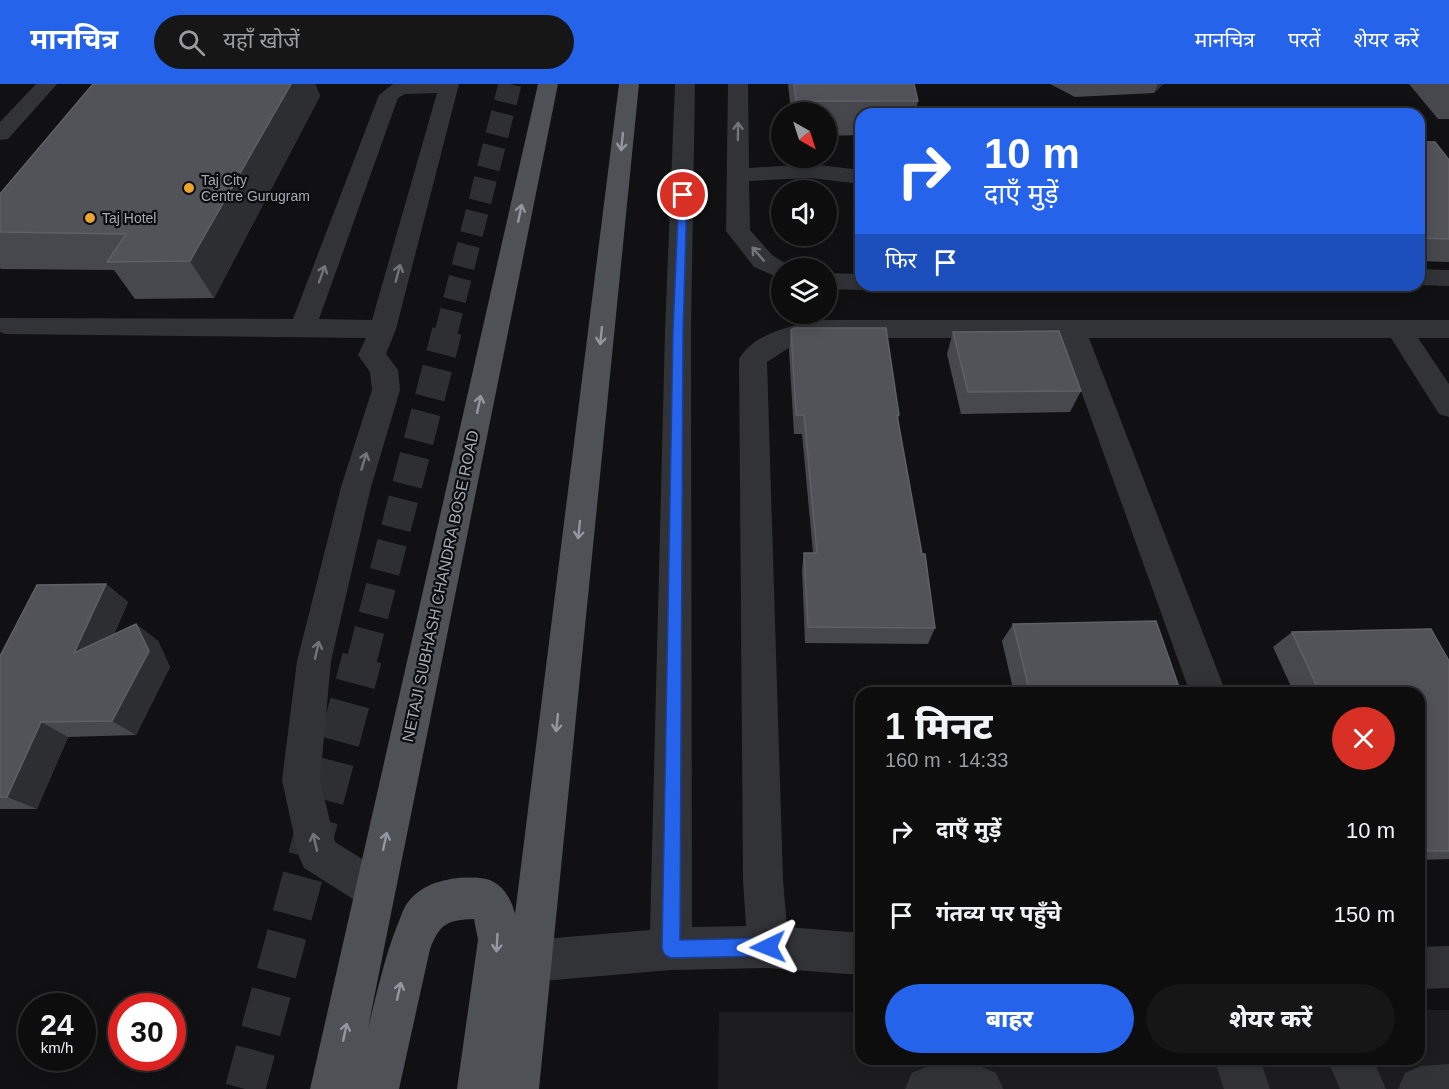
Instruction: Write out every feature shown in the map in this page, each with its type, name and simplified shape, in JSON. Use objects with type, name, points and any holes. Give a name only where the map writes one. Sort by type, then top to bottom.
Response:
[{"type":"main road","name":"NETAJI SUBHASH CHANDRA BOSE ROAD","points":[[333,1089],[548,84]]},
{"type":"main road","points":[[516,1089],[629,84]]},
{"type":"main road","points":[[376,1089],[409,949],[421,919],[443,900],[482,898],[493,908],[499,940],[480,1089]]},
{"type":"street","points":[[0,134],[47,84]]},
{"type":"street","points":[[671,949],[678,331],[685,84]]},
{"type":"street","points":[[738,84],[738,231],[763,261],[771,265]]},
{"type":"street","points":[[302,329],[389,95],[401,88],[449,85],[383,329],[372,355],[384,370],[386,390],[356,487],[314,662],[301,780],[318,854],[375,890]]},
{"type":"street","points":[[737,175],[810,171],[855,176]]},
{"type":"street","points":[[1425,277],[1449,278]]},
{"type":"street","points":[[837,281],[855,282]]},
{"type":"street","points":[[5,325],[383,329]]},
{"type":"street","points":[[1072,328],[1207,687]]},
{"type":"street","points":[[1399,329],[1449,407]]},
{"type":"street","points":[[768,947],[763,868],[753,359],[767,345],[791,335],[820,330],[1449,329]]},
{"type":"street","points":[[531,961],[671,949],[768,947],[855,954]]},
{"type":"street","points":[[1425,968],[1449,967]]},
{"type":"street","points":[[1239,1065],[1247,1089]]},
{"type":"street","points":[[1353,1065],[1363,1089]]},
{"type":"street","points":[[1421,1089],[1449,1087]]},
{"type":"street","points":[[928,1089],[980,1089]]},
{"type":"shaded area","points":[[1425,1010],[1449,1010],[1449,1089],[718,1089],[719,1012],[855,1012],[855,1065],[1425,1065]]},
{"type":"building","points":[[93,84],[291,84],[190,261],[107,262],[126,234],[0,232],[0,194]]},
{"type":"building","points":[[794,84],[914,84],[918,101],[796,101]]},
{"type":"building","points":[[1425,142],[1435,142],[1449,160],[1449,239],[1425,238]]},
{"type":"building","points":[[794,328],[886,328],[899,415],[897,415],[922,554],[925,554],[935,628],[808,627],[804,553],[817,553],[804,415],[796,415],[791,330]]},
{"type":"building","points":[[1059,331],[1081,391],[968,392],[953,332]]},
{"type":"building","points":[[106,584],[74,653],[136,624],[149,651],[112,721],[41,722],[7,797],[0,797],[0,656],[37,585]]},
{"type":"building","points":[[1156,621],[1179,687],[1029,687],[1013,624]]},
{"type":"building","points":[[1431,629],[1449,661],[1449,851],[1428,851],[1425,845],[1425,687],[1317,687],[1292,632]]},
{"type":"tunnel","points":[[446,333],[510,84]]},
{"type":"tunnel","points":[[362,659],[447,331]]},
{"type":"tunnel","points":[[245,1089],[362,658]]},
{"type":"place","name":"Taj City Centre Gurugram","points":[[189,188]]},
{"type":"place","name":"Taj Hotel","points":[[90,218]]},
{"type":"route","points":[[683,195],[678,331],[671,949],[768,947]]}]
